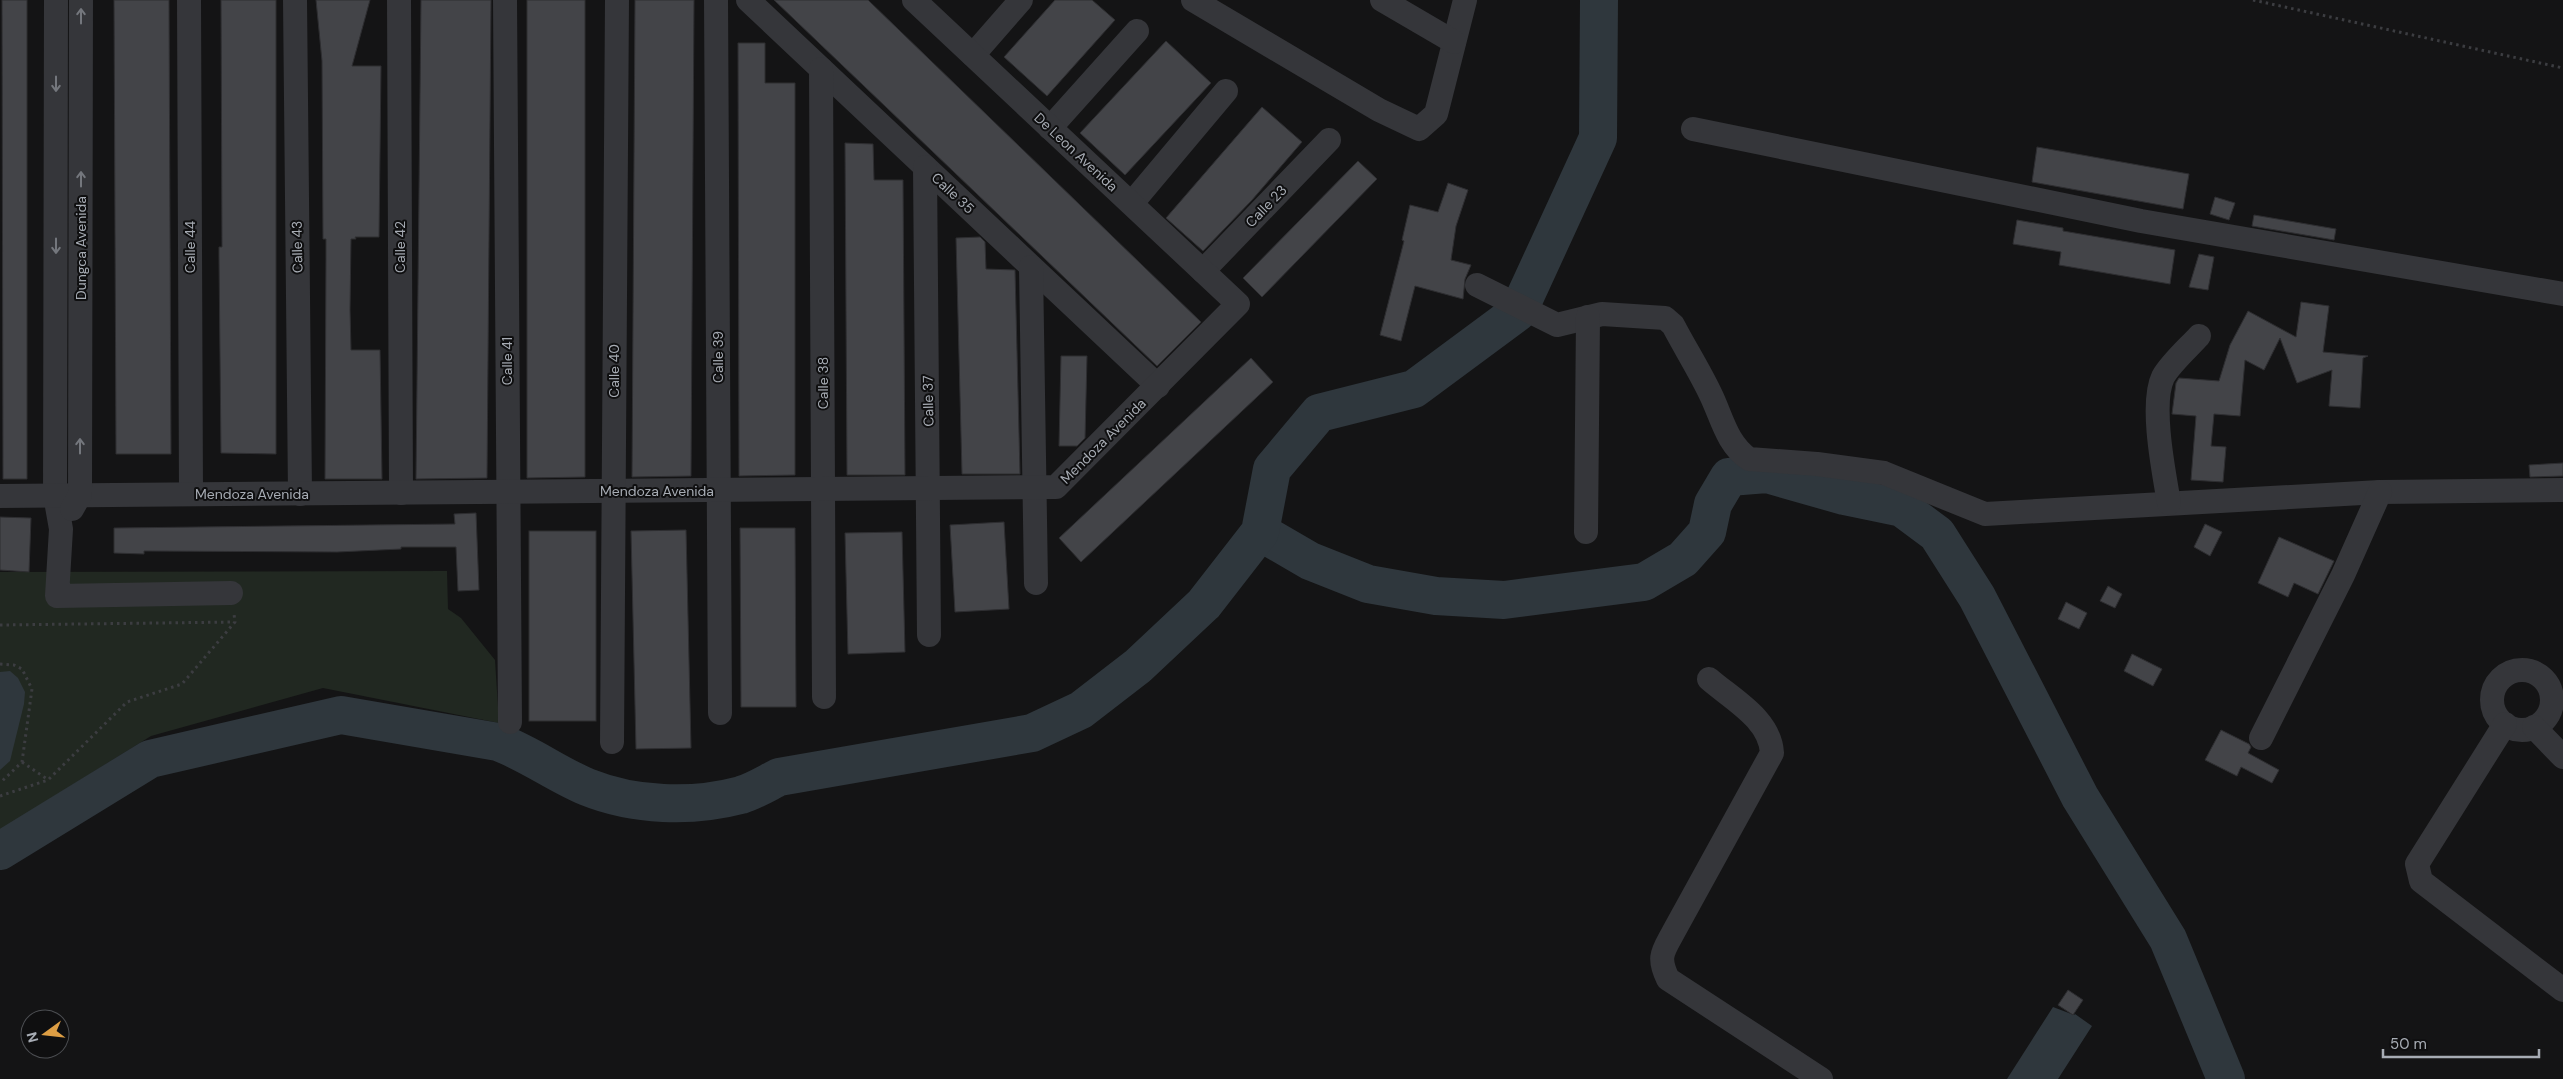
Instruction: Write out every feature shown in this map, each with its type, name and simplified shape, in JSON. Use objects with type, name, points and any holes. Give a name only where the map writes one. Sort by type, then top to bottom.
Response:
[{"type":"street","name":"Dungca Avenida","points":[[56,0],[55,495],[62,529]]},
{"type":"street","name":"Dungca Avenida","points":[[80,495],[81,0]]},
{"type":"street","name":"Calle 44","points":[[189,0],[191,494]]},
{"type":"street","name":"Calle 43","points":[[295,0],[300,494]]},
{"type":"street","name":"Calle 42","points":[[399,0],[402,493]]},
{"type":"street","name":"Calle 41","points":[[505,0],[510,722]]},
{"type":"street","name":"Calle 40","points":[[612,742],[617,0]]},
{"type":"street","name":"Calle 39","points":[[716,0],[720,713]]},
{"type":"street","name":"Calle 35","points":[[748,0],[1158,386]]},
{"type":"street","name":"De Leon Avenida","points":[[914,0],[1238,304]]},
{"type":"street","points":[[973,55],[1021,0]]},
{"type":"street","points":[[1193,0],[1379,110],[1419,129],[1436,114],[1465,0]]},
{"type":"street","points":[[1382,0],[1454,42]]},
{"type":"street","points":[[1050,128],[1137,31]]},
{"type":"street","name":"Calle 38","points":[[821,69],[824,697]]},
{"type":"street","points":[[1132,203],[1226,90]]},
{"type":"street","points":[[1693,129],[2141,221],[2563,294]]},
{"type":"street","name":"Calle 23","points":[[1203,271],[1329,140]]},
{"type":"street","name":"Calle 37","points":[[925,167],[929,635]]},
{"type":"street","points":[[1031,267],[1036,582]]},
{"type":"street","points":[[1477,285],[1557,325],[1602,314],[1665,318],[1710,394],[1729,439],[1740,453],[1749,459],[1817,464],[1884,473],[1985,514],[2380,492],[2563,490]]},
{"type":"street","name":"Mendoza Avenida","points":[[0,496],[928,490],[1056,487],[1238,304]]},
{"type":"street","points":[[1586,532],[1588,317]]},
{"type":"street","points":[[2170,503],[2164,472],[2157,408],[2163,377],[2199,336]]},
{"type":"street","points":[[2261,738],[2343,575],[2380,492]]},
{"type":"street","points":[[80,495],[62,529],[57,596],[232,594]]},
{"type":"street","points":[[2520,669],[2539,674],[2551,691],[2550,711],[2545,720],[2534,727],[2518,730],[2505,724],[2495,715],[2492,706],[2493,689],[2504,675],[2520,669]]},
{"type":"street","points":[[1709,680],[1763,724],[1771,740],[1772,753],[1664,950],[1661,963],[1668,979],[1821,1079]]},
{"type":"street","points":[[2505,724],[2417,864],[2421,881],[2563,990]]},
{"type":"street","points":[[2534,727],[2563,757]]},
{"type":"path","points":[[2253,0],[2563,68]]},
{"type":"path","points":[[0,796],[48,780],[127,702],[182,684],[235,622],[232,594]]},
{"type":"path","points":[[0,625],[235,622]]},
{"type":"path","points":[[0,664],[14,664],[22,669],[32,689],[22,762],[0,783]]},
{"type":"path","points":[[22,762],[48,780]]},
{"type":"shaded area","points":[[447,571],[448,609],[461,618],[495,660],[499,723],[323,688],[151,736],[0,830],[0,572]]},
{"type":"shaded area","points":[[10,671],[18,678],[25,692],[24,704],[10,761],[0,770],[0,672]]},
{"type":"shaded area","points":[[2053,1007],[2075,1014],[2092,1026],[2058,1079],[2007,1079]]},
{"type":"building","points":[[2,0],[27,0],[27,479],[3,479]]},
{"type":"building","points":[[114,0],[169,0],[171,454],[116,454]]},
{"type":"building","points":[[221,0],[276,0],[276,454],[221,453],[219,247],[222,247]]},
{"type":"building","points":[[316,0],[370,0],[352,66],[381,66],[379,237],[355,237],[356,239],[351,239],[350,310],[351,350],[380,350],[382,479],[325,479],[326,239],[323,239],[322,61]]},
{"type":"building","points":[[421,0],[491,0],[487,478],[416,479]]},
{"type":"building","points":[[527,0],[585,0],[585,477],[527,478]]},
{"type":"building","points":[[635,0],[694,0],[691,476],[632,477]]},
{"type":"building","points":[[774,0],[868,0],[1201,322],[1157,366]]},
{"type":"building","points":[[1055,0],[1092,0],[1115,20],[1047,96],[1004,57]]},
{"type":"building","points":[[1166,41],[1211,83],[1125,175],[1080,133]]},
{"type":"building","points":[[738,43],[765,43],[765,83],[795,83],[795,475],[739,476]]},
{"type":"building","points":[[1262,107],[1302,142],[1252,200],[1203,251],[1166,218]]},
{"type":"building","points":[[845,143],[873,144],[874,180],[903,180],[905,475],[847,475]]},
{"type":"building","points":[[2037,147],[2189,174],[2183,209],[2032,182]]},
{"type":"building","points":[[1358,161],[1377,179],[1262,297],[1243,278]]},
{"type":"building","points":[[1448,183],[1468,190],[1456,226],[1451,260],[1471,265],[1465,279],[1463,299],[1415,286],[1401,341],[1380,335],[1404,241],[1402,240],[1410,205],[1438,212]]},
{"type":"building","points":[[2215,197],[2235,203],[2229,220],[2210,214]]},
{"type":"building","points":[[2254,215],[2336,229],[2334,240],[2252,226]]},
{"type":"building","points":[[2017,220],[2063,228],[2063,231],[2175,250],[2170,284],[2059,265],[2061,252],[2013,244]]},
{"type":"building","points":[[980,237],[985,242],[986,269],[1015,270],[1020,474],[962,474],[956,238]]},
{"type":"building","points":[[2199,254],[2214,257],[2208,290],[2189,287]]},
{"type":"building","points":[[2301,302],[2329,306],[2323,352],[2368,356],[2363,358],[2360,408],[2329,406],[2332,370],[2297,383],[2280,338],[2264,370],[2245,360],[2240,416],[2214,414],[2211,446],[2226,447],[2223,482],[2191,480],[2196,416],[2172,414],[2176,383],[2179,378],[2219,381],[2230,345],[2248,311],[2296,337]]},
{"type":"building","points":[[1061,356],[1087,356],[1085,438],[1077,446],[1059,446]]},
{"type":"building","points":[[1251,358],[1273,382],[1081,562],[1059,538]]},
{"type":"building","points":[[2563,463],[2563,476],[2530,477],[2529,465]]},
{"type":"building","points":[[476,513],[479,590],[458,591],[456,547],[401,547],[401,549],[337,552],[144,551],[144,554],[114,553],[114,528],[455,524],[454,514]]},
{"type":"building","points":[[0,517],[31,518],[29,572],[0,570]]},
{"type":"building","points":[[1004,522],[1009,609],[955,612],[950,525]]},
{"type":"building","points":[[2205,524],[2222,532],[2210,556],[2194,547]]},
{"type":"building","points":[[740,528],[795,528],[796,707],[741,707]]},
{"type":"building","points":[[686,530],[691,748],[636,749],[631,531]]},
{"type":"building","points":[[529,531],[596,531],[596,721],[529,721]]},
{"type":"building","points":[[902,532],[905,652],[848,654],[845,533]]},
{"type":"building","points":[[2279,537],[2334,561],[2318,594],[2294,583],[2288,597],[2258,583]]},
{"type":"building","points":[[2108,586],[2122,594],[2115,608],[2100,601]]},
{"type":"building","points":[[2066,602],[2087,613],[2079,629],[2058,619]]},
{"type":"building","points":[[2132,654],[2162,669],[2153,686],[2124,671]]},
{"type":"building","points":[[2221,730],[2249,744],[2251,747],[2248,753],[2279,770],[2272,783],[2241,767],[2237,776],[2205,760]]},
{"type":"building","points":[[2068,990],[2083,1000],[2073,1015],[2058,1005]]},
{"type":"waterway","points":[[0,851],[150,759],[341,715],[498,742],[521,752],[576,782],[605,793],[643,801],[683,803],[703,802],[741,795],[779,777],[1032,733],[1081,710],[1138,666],[1204,604],[1260,532],[1272,469],[1319,413],[1414,389],[1518,312],[1598,138],[1599,0]]},
{"type":"waterway","points":[[1260,532],[1310,561],[1368,584],[1436,596],[1504,600],[1644,582],[1683,559],[1707,532],[1713,504],[1729,477],[1767,474],[1844,496],[1902,508],[1937,534],[1977,597],[2080,797],[2168,939],[2226,1079]]}]
